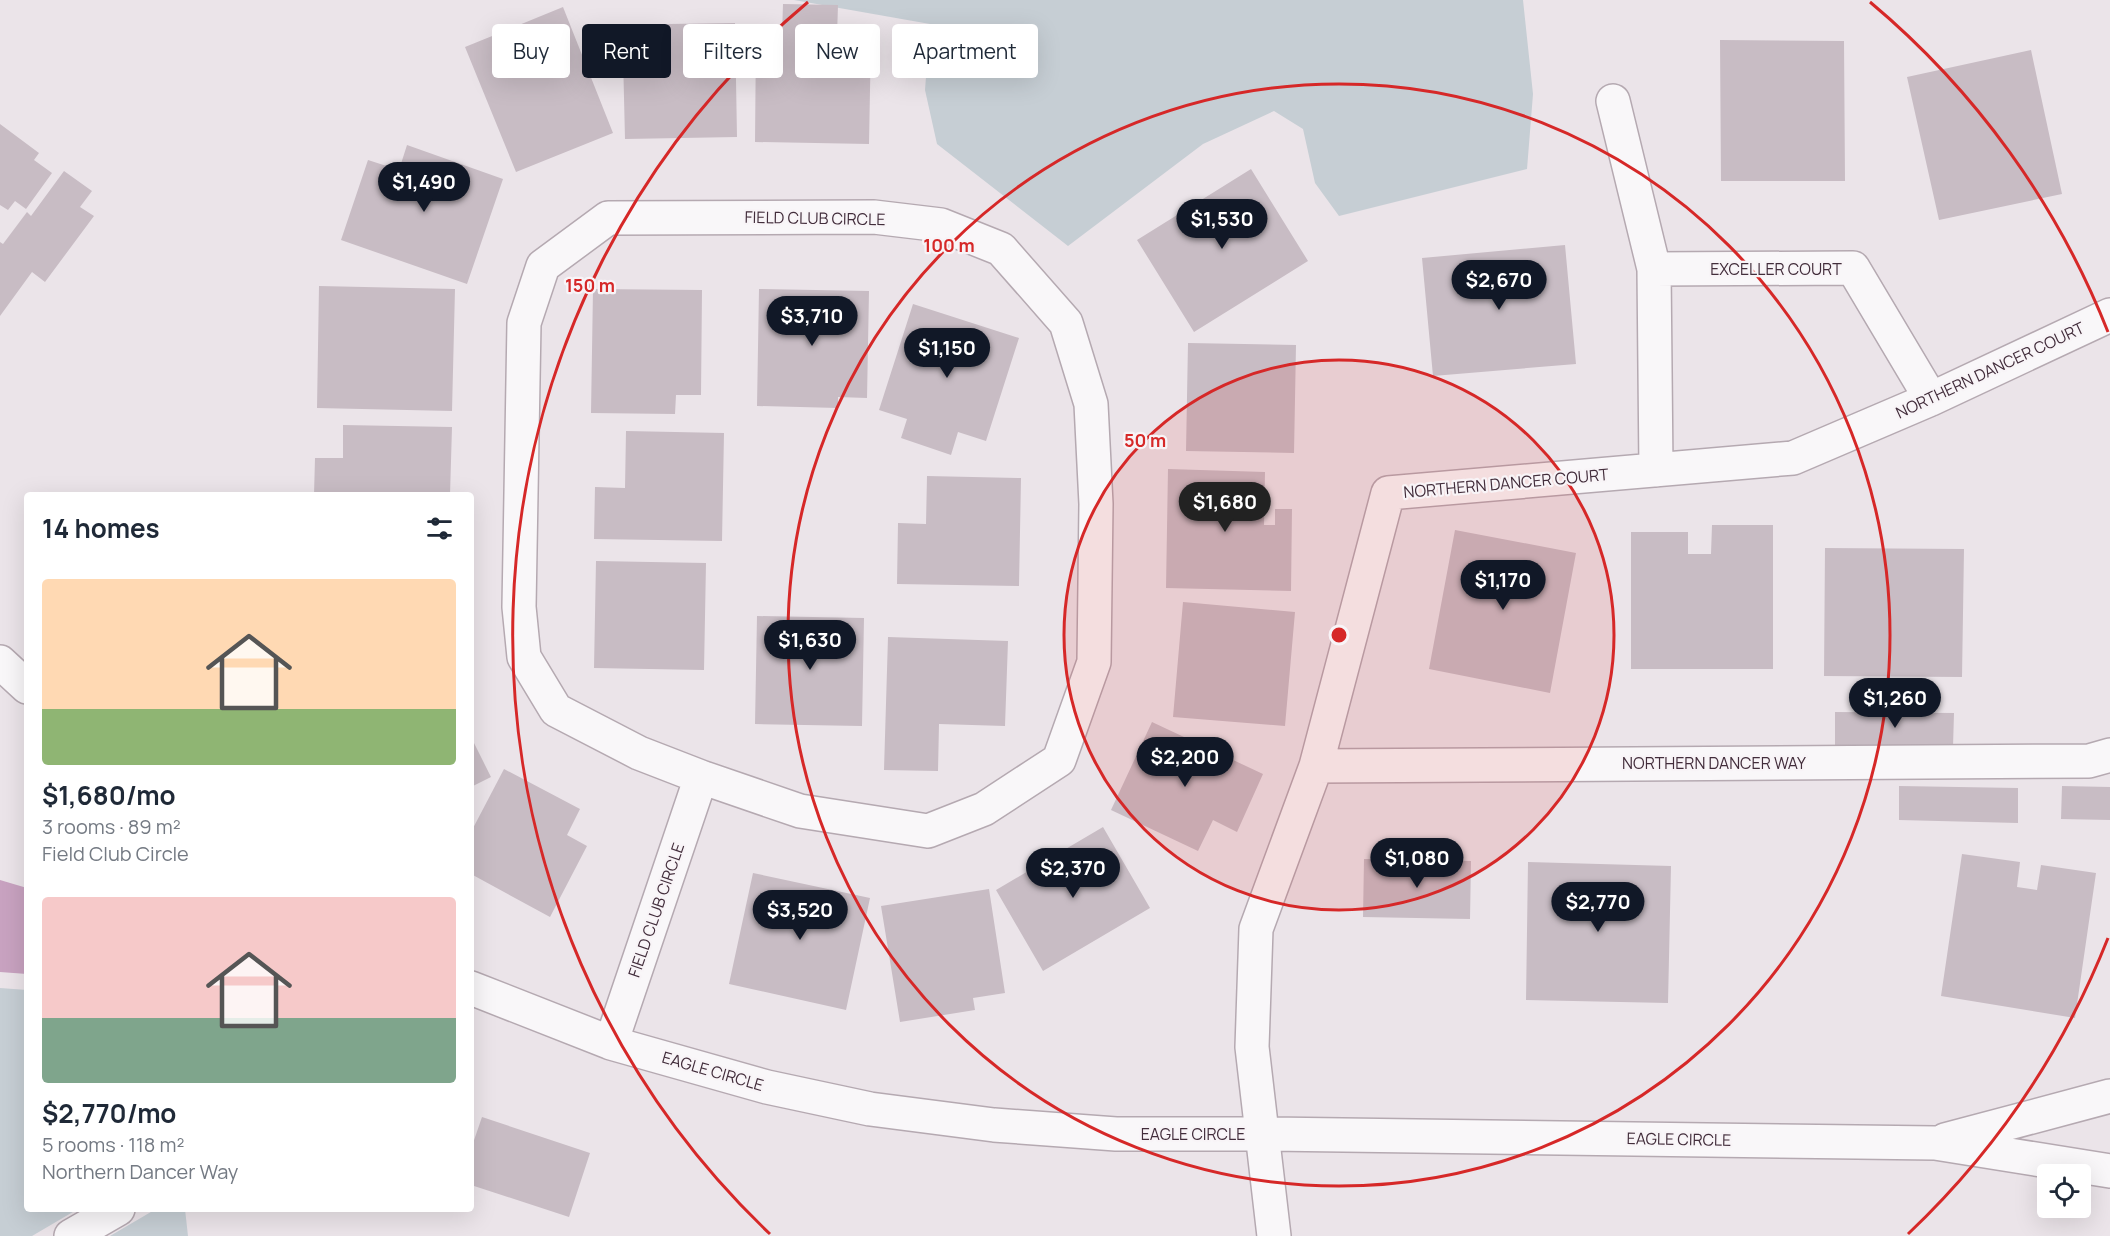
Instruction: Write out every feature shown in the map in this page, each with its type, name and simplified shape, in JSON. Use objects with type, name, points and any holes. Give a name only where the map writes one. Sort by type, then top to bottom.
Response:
[{"type":"street","points":[[1613,101],[1654,269],[1656,470]]},
{"type":"street","name":"FIELD CLUB CIRCLE","points":[[873,217],[941,225],[1001,249],[1066,323],[1091,405],[1096,504],[1094,662],[1059,760],[984,809],[928,831],[800,811],[701,777],[639,753],[556,710],[524,657],[519,607],[524,323],[543,266],[608,218],[873,217]]},
{"type":"street","name":"EXCELLER COURT","points":[[1654,269],[1853,268],[1930,399]]},
{"type":"street","name":"NORTHERN DANCER COURT","points":[[1274,1236],[1252,1047],[1256,929],[1317,766],[1388,493],[1793,458],[1930,399],[2110,315]]},
{"type":"street","points":[[0,662],[24,684]]},
{"type":"street","name":"NORTHERN DANCER WAY","points":[[1317,766],[2089,761],[2110,754]]},
{"type":"street","name":"FIELD CLUB CIRCLE","points":[[611,1043],[701,777]]},
{"type":"street","name":"EAGLE CIRCLE","points":[[474,989],[611,1043],[767,1087],[870,1108],[994,1125],[1116,1134],[1935,1143],[2110,1171]]},
{"type":"street","name":"EAGLE CIRCLE","points":[[1935,1143],[2110,1096]]},
{"type":"street","points":[[71,1236],[113,1212]]},
{"type":"shaded area","points":[[794,0],[1523,0],[1533,94],[1527,169],[1339,216],[1315,183],[1303,129],[1274,111],[1203,144],[1068,246],[937,144],[925,90],[926,78],[1038,78],[1038,24],[930,24]]},
{"type":"shaded area","points":[[0,880],[24,887],[24,974],[0,972]]},
{"type":"shaded area","points":[[0,988],[24,990],[24,1212],[73,1212],[32,1236],[0,1236]]},
{"type":"shaded area","points":[[151,1212],[185,1212],[188,1236],[110,1236]]},
{"type":"building","points":[[783,4],[838,5],[837,24],[795,24],[795,78],[870,78],[869,144],[755,142],[756,78],[783,78]]},
{"type":"building","points":[[563,7],[570,24],[521,24]]},
{"type":"building","points":[[735,23],[683,24],[683,78],[736,78],[737,137],[625,139],[624,78],[671,78],[671,24],[668,24]]},
{"type":"building","points":[[570,25],[582,55],[582,78],[591,78],[613,133],[516,172],[465,47],[492,36],[492,78],[570,78]]},
{"type":"building","points":[[1720,40],[1844,41],[1845,181],[1721,181]]},
{"type":"building","points":[[2031,50],[2062,194],[1939,220],[1907,77]]},
{"type":"building","points":[[0,124],[39,153],[34,160],[52,173],[26,209],[15,201],[8,210],[0,205]]},
{"type":"building","points":[[407,145],[503,179],[467,284],[341,240],[368,160],[399,170]]},
{"type":"building","points":[[1251,169],[1308,261],[1194,332],[1137,240]]},
{"type":"building","points":[[64,171],[92,191],[80,207],[94,216],[45,282],[32,272],[0,316],[0,242],[3,244],[27,212],[31,216]]},
{"type":"building","points":[[1565,245],[1576,364],[1433,376],[1422,258]]},
{"type":"building","points":[[319,286],[455,289],[452,411],[317,408]]},
{"type":"building","points":[[593,289],[702,290],[701,395],[676,395],[675,414],[591,413]]},
{"type":"building","points":[[759,289],[869,291],[867,398],[838,397],[838,408],[757,406]]},
{"type":"building","points":[[913,304],[1019,338],[986,441],[958,432],[951,455],[901,438],[907,419],[879,410]]},
{"type":"building","points":[[1188,343],[1296,345],[1294,453],[1186,451]]},
{"type":"building","points":[[343,425],[452,427],[450,492],[314,492],[315,458],[343,458]]},
{"type":"building","points":[[626,431],[724,433],[722,541],[594,539],[595,487],[625,488]]},
{"type":"building","points":[[1168,469],[1265,472],[1264,525],[1275,525],[1275,509],[1292,509],[1291,591],[1166,588]]},
{"type":"building","points":[[927,476],[1021,478],[1019,586],[897,584],[898,523],[926,524]]},
{"type":"building","points":[[1712,525],[1773,525],[1773,669],[1631,669],[1631,532],[1688,532],[1688,554],[1711,554]]},
{"type":"building","points":[[1455,530],[1576,553],[1550,693],[1429,669]]},
{"type":"building","points":[[1825,548],[1964,549],[1962,677],[1824,676]]},
{"type":"building","points":[[596,561],[706,563],[704,670],[594,668]]},
{"type":"building","points":[[1183,602],[1295,612],[1285,726],[1173,717]]},
{"type":"building","points":[[757,616],[864,618],[862,726],[755,724]]},
{"type":"building","points":[[888,637],[1008,641],[1005,726],[939,724],[938,771],[884,770]]},
{"type":"building","points":[[1835,712],[1954,713],[1953,747],[1835,745]]},
{"type":"building","points":[[1152,722],[1263,774],[1237,832],[1213,820],[1198,851],[1111,810]]},
{"type":"building","points":[[474,743],[491,777],[474,786]]},
{"type":"building","points":[[504,769],[580,809],[567,835],[587,846],[550,917],[474,876],[474,826]]},
{"type":"building","points":[[1899,786],[2018,788],[2018,823],[1899,820]]},
{"type":"building","points":[[2062,786],[2110,787],[2110,820],[2061,819]]},
{"type":"building","points":[[1103,827],[1150,908],[1043,971],[996,890]]},
{"type":"building","points":[[1962,854],[2020,862],[2017,887],[2037,890],[2041,865],[2096,873],[2075,1018],[1941,996]]},
{"type":"building","points":[[1364,859],[1471,861],[1470,919],[1363,917]]},
{"type":"building","points":[[1528,862],[1671,866],[1668,1003],[1526,1000]]},
{"type":"building","points":[[753,873],[870,898],[846,1010],[729,984]]},
{"type":"building","points":[[989,889],[1005,993],[973,998],[975,1010],[900,1022],[881,906]]},
{"type":"building","points":[[482,1117],[590,1153],[569,1217],[474,1186],[474,1140]]}]
